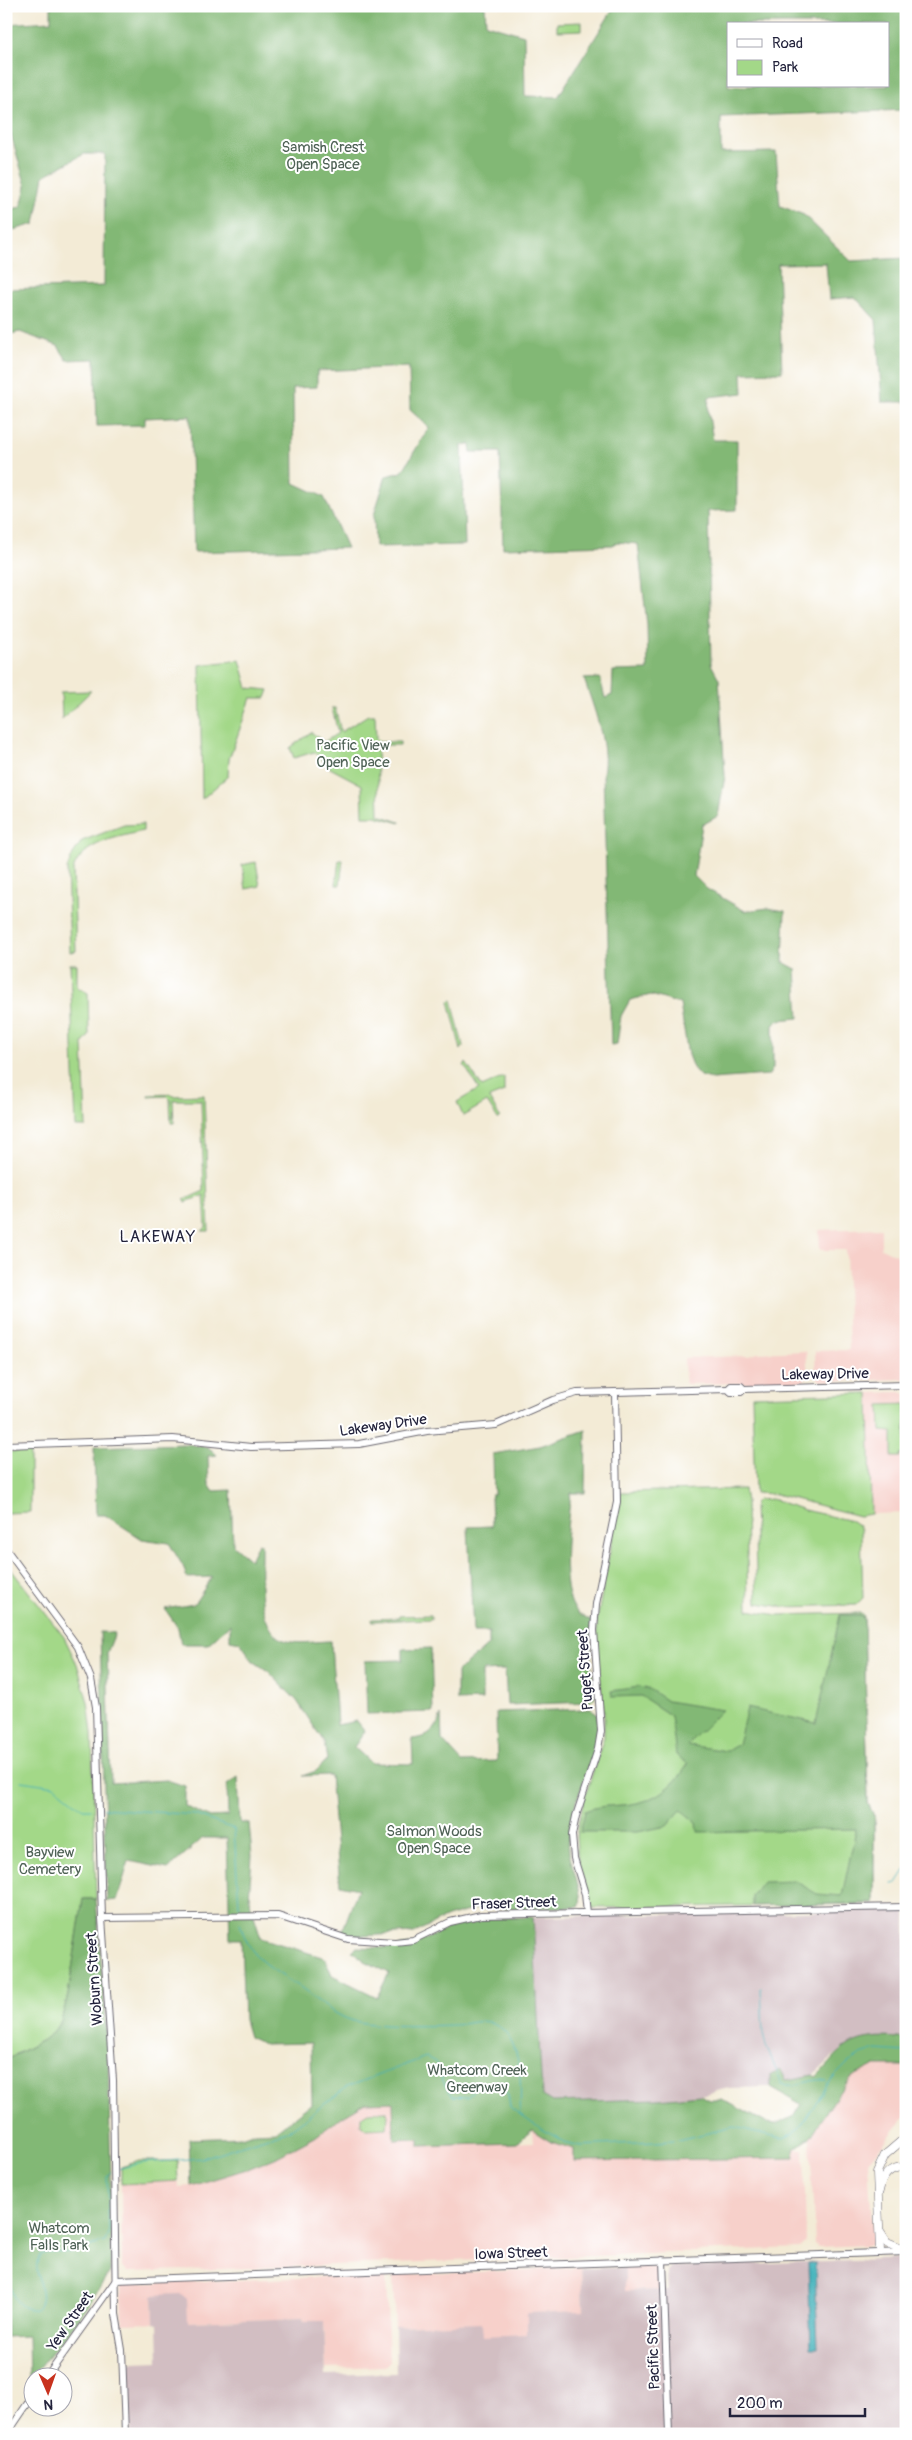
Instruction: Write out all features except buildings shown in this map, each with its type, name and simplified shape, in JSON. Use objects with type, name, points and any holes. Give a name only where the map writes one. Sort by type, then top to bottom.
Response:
[{"type":"highway","points":[[880,2252],[876,2180],[880,2163],[890,2148],[906,2136]]},
{"type":"highway","points":[[878,2198],[880,2182],[888,2171],[893,2168],[906,2167]]},
{"type":"highway","points":[[879,2230],[887,2243],[906,2252]]},
{"type":"street","name":"Lakeway Drive","points":[[6,1445],[166,1439],[251,1447],[359,1444],[427,1431],[491,1426],[562,1397],[579,1393],[728,1389],[741,1392],[744,1389],[906,1385]]},
{"type":"street","name":"Puget Street","points":[[588,1913],[585,1894],[574,1858],[572,1835],[576,1816],[598,1749],[601,1731],[594,1630],[596,1604],[617,1502],[615,1392]]},
{"type":"street","name":"Woburn Street","points":[[6,1549],[73,1638],[82,1654],[91,1679],[96,1707],[102,1918],[112,2048],[116,2183],[116,2314],[122,2350],[125,2434]]},
{"type":"street","name":"Fraser Street","points":[[102,1918],[278,1916],[348,1939],[396,1942],[412,1940],[450,1922],[470,1916],[906,1907]]},
{"type":"street","name":"Iowa Street","points":[[116,2280],[906,2252]]},
{"type":"street","name":"Pacific Street","points":[[663,2260],[668,2434]]},
{"type":"street","name":"Yew Street","points":[[53,2368],[116,2280]]},
{"type":"street","points":[[6,2434],[22,2411]]},
{"type":"shaded area","points":[[881,1228],[881,1248],[906,1260],[906,1379],[820,1381],[816,1375],[815,1351],[849,1350],[846,1250],[820,1250],[819,1230]]},
{"type":"shaded area","points":[[806,1351],[808,1376],[803,1382],[687,1384],[685,1382],[684,1358],[749,1356],[757,1353]]},
{"type":"shaded area","points":[[900,1392],[906,1394],[906,1513],[871,1514],[869,1393]]},
{"type":"shaded area","points":[[906,1910],[906,2039],[868,2038],[854,2042],[832,2057],[813,2075],[786,2080],[771,2087],[729,2088],[701,2095],[658,2099],[552,2102],[542,2096],[533,1917]]},
{"type":"shaded area","points":[[874,2066],[906,2066],[906,2116],[868,2162],[873,2241],[869,2245],[818,2247],[815,2244],[810,2138],[840,2091],[852,2077]]},
{"type":"shaded area","points":[[393,2102],[419,2139],[420,2146],[533,2142],[532,2130],[551,2142],[804,2149],[806,2242],[799,2248],[538,2258],[127,2272],[122,2268],[121,2184],[178,2181],[179,2187],[191,2186],[344,2104]]},
{"type":"shaded area","points":[[906,2258],[906,2434],[130,2434],[128,2365],[133,2362],[159,2361],[158,2324],[154,2323],[153,2295],[181,2294],[187,2299],[188,2322],[303,2318],[304,2321],[324,2321],[326,2375],[396,2373],[395,2326],[482,2323],[483,2336],[527,2334],[527,2313],[583,2311],[581,2268],[625,2268],[625,2291],[668,2290],[667,2272],[672,2267]]},
{"type":"shaded area","points":[[653,2267],[659,2272],[660,2290],[625,2291],[625,2268]]},
{"type":"shaded area","points":[[581,2268],[583,2312],[527,2334],[519,2335],[520,2359],[438,2325],[395,2326],[393,2278],[396,2275]]},
{"type":"shaded area","points":[[384,2275],[386,2278],[389,2362],[385,2366],[326,2368],[324,2321],[304,2321],[303,2318],[187,2322],[187,2299],[153,2295],[154,2323],[123,2324],[121,2286],[124,2284]]},
{"type":"green space","name":"Samish Crest Open Space","points":[[51,6],[485,6],[486,24],[524,35],[525,96],[558,97],[615,6],[906,6],[906,110],[721,117],[721,153],[776,152],[780,206],[804,215],[851,261],[906,258],[906,402],[882,402],[876,320],[855,297],[829,299],[826,263],[778,264],[782,372],[742,373],[743,393],[709,397],[708,410],[713,440],[737,440],[737,510],[708,511],[711,664],[719,679],[725,776],[718,816],[702,825],[694,876],[707,889],[745,911],[768,908],[785,911],[783,962],[796,969],[799,1018],[779,1020],[773,1025],[773,1068],[769,1075],[712,1079],[700,1076],[693,1068],[688,1055],[680,1004],[651,995],[630,1000],[621,1016],[617,1044],[611,1045],[603,773],[604,751],[599,726],[584,679],[600,678],[605,698],[612,695],[613,671],[648,670],[647,625],[638,544],[617,542],[613,545],[503,548],[500,452],[471,452],[470,444],[462,445],[465,545],[375,547],[374,515],[386,476],[402,472],[429,427],[410,410],[409,367],[317,371],[317,387],[293,388],[294,483],[324,497],[347,548],[194,552],[190,416],[145,418],[145,425],[97,426],[95,359],[67,360],[58,346],[20,332],[6,335],[6,289],[104,286],[105,154],[84,154],[44,176],[35,224],[6,232],[6,210],[21,207],[26,186],[6,118],[6,24],[51,21]]},
{"type":"green space","points":[[582,22],[582,30],[557,31],[557,23]]},
{"type":"green space","points":[[240,660],[248,688],[269,690],[266,698],[251,698],[229,759],[228,776],[202,799],[200,665]]},
{"type":"green space","points":[[91,691],[62,719],[61,692]]},
{"type":"green space","name":"Pacific View Open Space","points":[[332,708],[335,708],[341,732],[368,715],[375,715],[376,739],[379,742],[400,742],[400,745],[380,745],[377,750],[379,815],[400,823],[375,816],[363,816],[362,785],[330,768],[314,752],[294,758],[290,748],[311,732],[324,742],[338,733]]},
{"type":"green space","points":[[143,824],[143,831],[102,842],[78,860],[73,870],[76,951],[70,952],[67,869],[73,854],[82,841],[124,825]]},
{"type":"green space","points":[[339,860],[343,860],[340,885],[336,885]]},
{"type":"green space","points":[[256,862],[260,886],[246,889],[242,865]]},
{"type":"green space","points":[[70,964],[77,964],[77,987],[88,993],[89,1036],[83,1043],[86,1127],[76,1127]]},
{"type":"green space","points":[[452,1000],[463,1046],[461,1050],[449,1001]]},
{"type":"green space","points":[[466,1063],[482,1087],[504,1077],[504,1092],[489,1098],[500,1117],[498,1119],[487,1102],[463,1116],[457,1102],[479,1089],[464,1065]]},
{"type":"green space","points":[[171,1094],[173,1096],[204,1095],[209,1231],[202,1231],[206,1227],[204,1195],[186,1202],[184,1200],[204,1191],[201,1100],[173,1100],[174,1123],[171,1123],[170,1099],[167,1096],[148,1097],[148,1095]]},
{"type":"green space","points":[[869,1393],[871,1514],[859,1516],[776,1494],[755,1493],[752,1396]]},
{"type":"green space","points":[[906,1404],[905,1453],[900,1454],[900,1457],[892,1457],[892,1432],[881,1431],[880,1405]]},
{"type":"green space","points":[[586,1430],[585,1493],[571,1493],[566,1538],[566,1573],[572,1603],[578,1613],[591,1621],[591,1663],[595,1697],[590,1702],[507,1705],[505,1670],[482,1671],[482,1700],[457,1701],[457,1672],[489,1644],[489,1632],[473,1632],[468,1527],[492,1526],[491,1495],[494,1495],[493,1454],[540,1446]]},
{"type":"green space","name":"Salmon Woods Open Space","points":[[186,1444],[208,1447],[217,1455],[208,1456],[209,1484],[213,1491],[231,1490],[233,1545],[250,1560],[258,1543],[261,1544],[262,1602],[265,1616],[271,1629],[280,1638],[292,1642],[331,1641],[337,1725],[357,1721],[365,1731],[354,1747],[371,1763],[413,1764],[412,1739],[431,1733],[441,1715],[442,1740],[462,1762],[497,1761],[496,1712],[591,1709],[597,1713],[598,1731],[595,1749],[577,1799],[569,1834],[569,1852],[580,1897],[579,1907],[475,1909],[447,1917],[414,1933],[362,1936],[342,1932],[358,1889],[340,1885],[330,1775],[302,1776],[316,1771],[327,1760],[324,1742],[297,1701],[268,1671],[253,1661],[240,1642],[230,1640],[230,1624],[208,1644],[181,1644],[178,1628],[165,1609],[194,1604],[212,1577],[187,1578],[183,1566],[169,1543],[142,1539],[105,1515],[96,1515],[94,1447]]},
{"type":"green space","points":[[30,1451],[30,1512],[6,1513],[6,1452]]},
{"type":"green space","points":[[744,1489],[746,1502],[748,1610],[778,1615],[860,1613],[864,1617],[868,1803],[874,1816],[874,1904],[592,1908],[578,1863],[576,1836],[584,1800],[604,1737],[604,1710],[597,1652],[597,1620],[621,1492]]},
{"type":"green space","points":[[772,1499],[804,1510],[852,1521],[858,1525],[861,1530],[863,1598],[856,1605],[784,1607],[757,1603],[754,1503],[757,1500]]},
{"type":"green space","name":"Bayview Cemetery","points":[[6,1563],[64,1637],[77,1664],[88,1702],[92,1733],[96,1899],[83,1899],[68,1995],[61,2021],[53,2032],[43,2040],[16,2054],[6,2075]]},
{"type":"green space","points":[[431,1615],[431,1619],[372,1621],[372,1619],[399,1618],[399,1616]]},
{"type":"green space","points":[[840,1615],[860,1615],[864,1619],[868,1803],[874,1816],[874,1903],[752,1906],[752,1896],[762,1882],[795,1881],[817,1894],[842,1896],[856,1829],[698,1832],[697,1823],[681,1810],[667,1826],[638,1832],[580,1832],[585,1811],[602,1806],[641,1802],[660,1794],[675,1781],[688,1764],[676,1755],[671,1716],[641,1696],[612,1697],[611,1691],[639,1687],[649,1689],[667,1701],[722,1710],[687,1745],[727,1751],[738,1744],[747,1708],[816,1723]]},
{"type":"green space","name":"Whatcom Creek Greenway","points":[[100,1632],[115,1633],[107,1653],[111,1783],[167,1780],[185,1786],[185,1806],[208,1817],[228,1816],[227,1785],[238,1777],[240,1823],[249,1823],[252,1856],[249,1899],[261,1938],[325,1958],[332,1975],[377,1997],[389,1973],[365,1961],[352,1951],[357,1947],[389,1948],[416,1944],[448,1928],[475,1919],[533,1917],[542,2096],[552,2102],[658,2099],[701,2095],[710,2100],[721,2100],[731,2104],[766,2123],[776,2124],[793,2117],[801,2104],[771,2087],[771,2075],[781,2070],[786,2080],[813,2075],[816,2077],[848,2046],[863,2039],[880,2037],[906,2039],[906,2066],[874,2066],[852,2077],[840,2091],[810,2138],[794,2149],[795,2158],[574,2161],[574,2149],[551,2142],[532,2130],[517,2143],[419,2146],[419,2139],[394,2140],[393,2102],[365,2103],[343,2116],[315,2137],[275,2158],[250,2168],[191,2186],[189,2139],[241,2137],[255,2132],[276,2131],[312,2103],[311,2043],[264,2044],[249,2037],[244,2020],[241,1939],[230,1939],[227,1838],[203,1838],[168,1869],[129,1861],[117,1900],[107,1901]]},
{"type":"green space","points":[[431,1648],[433,1712],[367,1714],[365,1661],[403,1660],[403,1649]]},
{"type":"green space","name":"Whatcom Falls Park","points":[[83,1899],[96,1899],[108,2052],[112,2229],[110,2272],[76,2323],[39,2368],[29,2368],[28,2336],[6,2337],[6,2060],[43,2040],[53,2032],[61,2021],[68,1995]]},
{"type":"green space","points":[[385,2111],[388,2115],[387,2128],[366,2129],[361,2125],[361,2116],[368,2112]]},
{"type":"green space","points":[[139,2161],[177,2161],[178,2181],[121,2184],[121,2167]]},
{"type":"water","points":[[808,2263],[815,2263],[818,2348],[811,2348]]},
{"type":"waterway","points":[[6,1781],[11,1781]]},
{"type":"waterway","points":[[21,1781],[55,1786],[83,1809],[91,1809]]},
{"type":"waterway","points":[[103,1808],[195,1815],[234,1829],[239,1906]]},
{"type":"waterway","points":[[892,1884],[897,1883],[906,1869]]},
{"type":"waterway","points":[[240,1923],[248,1944],[260,1959],[323,2005],[347,2019],[364,2023],[389,2025],[452,2025],[481,2021],[497,2025],[512,2042],[516,2053],[520,2078],[520,2113]]},
{"type":"waterway","points":[[761,1988],[763,2033],[766,2046],[782,2084],[794,2085],[816,2080],[827,2081]]},
{"type":"waterway","points":[[117,2169],[142,2163],[202,2158],[290,2130],[347,2087],[426,2057],[437,2063],[442,2081],[453,2096],[467,2097],[483,2083],[500,2086],[508,2094],[510,2107],[533,2124],[565,2142],[580,2146],[673,2141],[734,2127],[782,2138],[793,2134],[801,2126],[829,2082],[848,2063],[861,2055],[876,2050],[906,2052]]},
{"type":"waterway","points":[[6,2283],[11,2287],[16,2300],[22,2306],[36,2309],[40,2304],[41,2297],[37,2268],[37,2261],[40,2255],[70,2252],[105,2242],[109,2230],[107,2177],[111,2172]]},
{"type":"district","name":"LAKEWAY","points":[[158,1236]]}]
